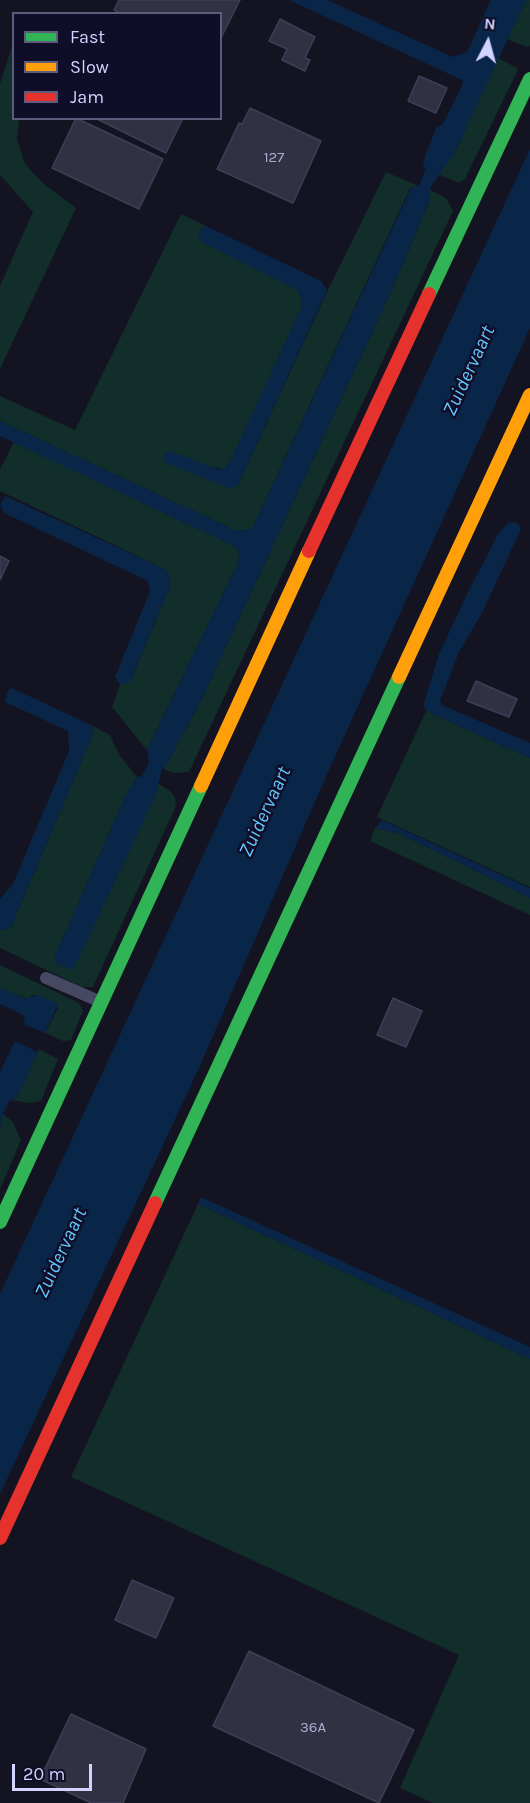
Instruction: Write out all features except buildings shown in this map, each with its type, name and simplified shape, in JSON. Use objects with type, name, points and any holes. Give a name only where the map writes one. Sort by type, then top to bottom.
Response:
[{"type":"street","points":[[0,1222],[342,479],[530,79]]},
{"type":"street","points":[[0,1538],[530,395]]},
{"type":"lane","points":[[46,978],[102,1002]]},
{"type":"green space","points":[[526,0],[530,0],[530,46],[527,47],[507,39]]},
{"type":"green space","points":[[12,45],[12,120],[19,120],[17,139],[25,164],[44,184],[76,208],[0,369],[0,286],[33,212],[0,175],[0,84]]},
{"type":"green space","points":[[498,58],[517,68],[517,72],[465,179],[459,183],[438,174],[453,156]]},
{"type":"green space","points":[[386,172],[419,186],[410,188],[252,529],[237,531],[0,421],[0,396],[75,430],[181,214],[206,226],[201,229],[298,290],[301,297],[302,306],[232,461],[224,469],[206,467],[238,485],[326,294]]},
{"type":"green space","points":[[430,190],[446,198],[453,211],[189,772],[173,773],[162,768],[167,764],[201,700],[390,294],[429,202]]},
{"type":"green space","points":[[14,442],[236,547],[239,552],[238,563],[147,750],[112,707],[120,685],[132,678],[170,586],[170,575],[163,568],[0,491],[0,469]]},
{"type":"green space","points":[[427,709],[432,714],[530,758],[530,887],[377,817]]},
{"type":"green space","points":[[91,725],[110,735],[120,756],[137,777],[125,797],[55,956],[56,963],[156,795],[157,783],[175,797],[176,806],[93,987],[82,987],[0,948],[0,930],[11,927],[93,734]]},
{"type":"green space","points":[[375,828],[398,833],[530,898],[530,915],[370,841]]},
{"type":"green space","points":[[0,965],[79,1003],[83,1011],[71,1040],[63,1041],[45,1033],[58,1008],[34,994],[28,999],[0,988]]},
{"type":"green space","points":[[39,1049],[58,1059],[41,1101],[29,1103],[10,1100],[17,1098]]},
{"type":"green space","points":[[3,1114],[13,1122],[21,1140],[0,1190],[0,1129]]},
{"type":"green space","points":[[198,1204],[530,1359],[530,1803],[433,1803],[400,1788],[459,1655],[71,1477]]},
{"type":"water","points":[[289,0],[327,0],[453,57],[467,52],[491,0],[526,0],[453,156],[431,186],[429,202],[390,294],[201,700],[167,764],[162,768],[156,795],[74,968],[71,970],[56,963],[55,956],[125,797],[137,777],[142,776],[149,762],[147,750],[238,563],[239,552],[236,547],[0,436],[0,421],[237,531],[252,529],[411,188],[419,186],[426,168],[423,166],[425,156],[436,128],[443,124],[463,83],[462,80]]},
{"type":"water","name":"Zuidervaart","points":[[530,149],[530,328],[328,772],[199,1068],[0,1494],[0,1294]]},
{"type":"water","points":[[206,226],[321,281],[327,290],[238,485],[229,488],[164,462],[164,455],[170,451],[219,470],[228,466],[302,306],[297,290],[200,241],[198,235]]},
{"type":"water","points":[[5,496],[163,568],[170,575],[170,586],[130,682],[120,685],[115,677],[150,591],[148,581],[4,513],[0,505]]},
{"type":"water","points":[[513,522],[521,529],[482,613],[459,652],[440,701],[442,705],[530,743],[530,758],[432,714],[424,707],[439,654],[468,592],[498,534],[508,523]]},
{"type":"water","points":[[12,688],[91,725],[93,734],[11,927],[0,931],[0,899],[13,884],[69,751],[68,731],[5,702],[8,690]]},
{"type":"water","points":[[382,820],[530,888],[530,898],[398,833],[375,828]]},
{"type":"water","points":[[0,988],[27,999],[37,995],[58,1004],[45,1033],[23,1024],[25,1018],[23,1015],[0,1004]]},
{"type":"water","points":[[15,1041],[38,1052],[17,1098],[10,1100],[3,1114],[0,1129],[0,1072]]},
{"type":"water","points":[[201,1197],[530,1347],[530,1359],[198,1204]]},
{"type":"traffic: fast","points":[[429,294],[530,79]]},
{"type":"traffic: fast","points":[[155,1203],[399,677]]},
{"type":"traffic: fast","points":[[0,1222],[201,786]]},
{"type":"traffic: slow","points":[[399,677],[530,395]]},
{"type":"traffic: slow","points":[[201,786],[309,551]]},
{"type":"traffic: jam","points":[[309,551],[429,294]]},
{"type":"traffic: jam","points":[[0,1538],[155,1203]]}]
